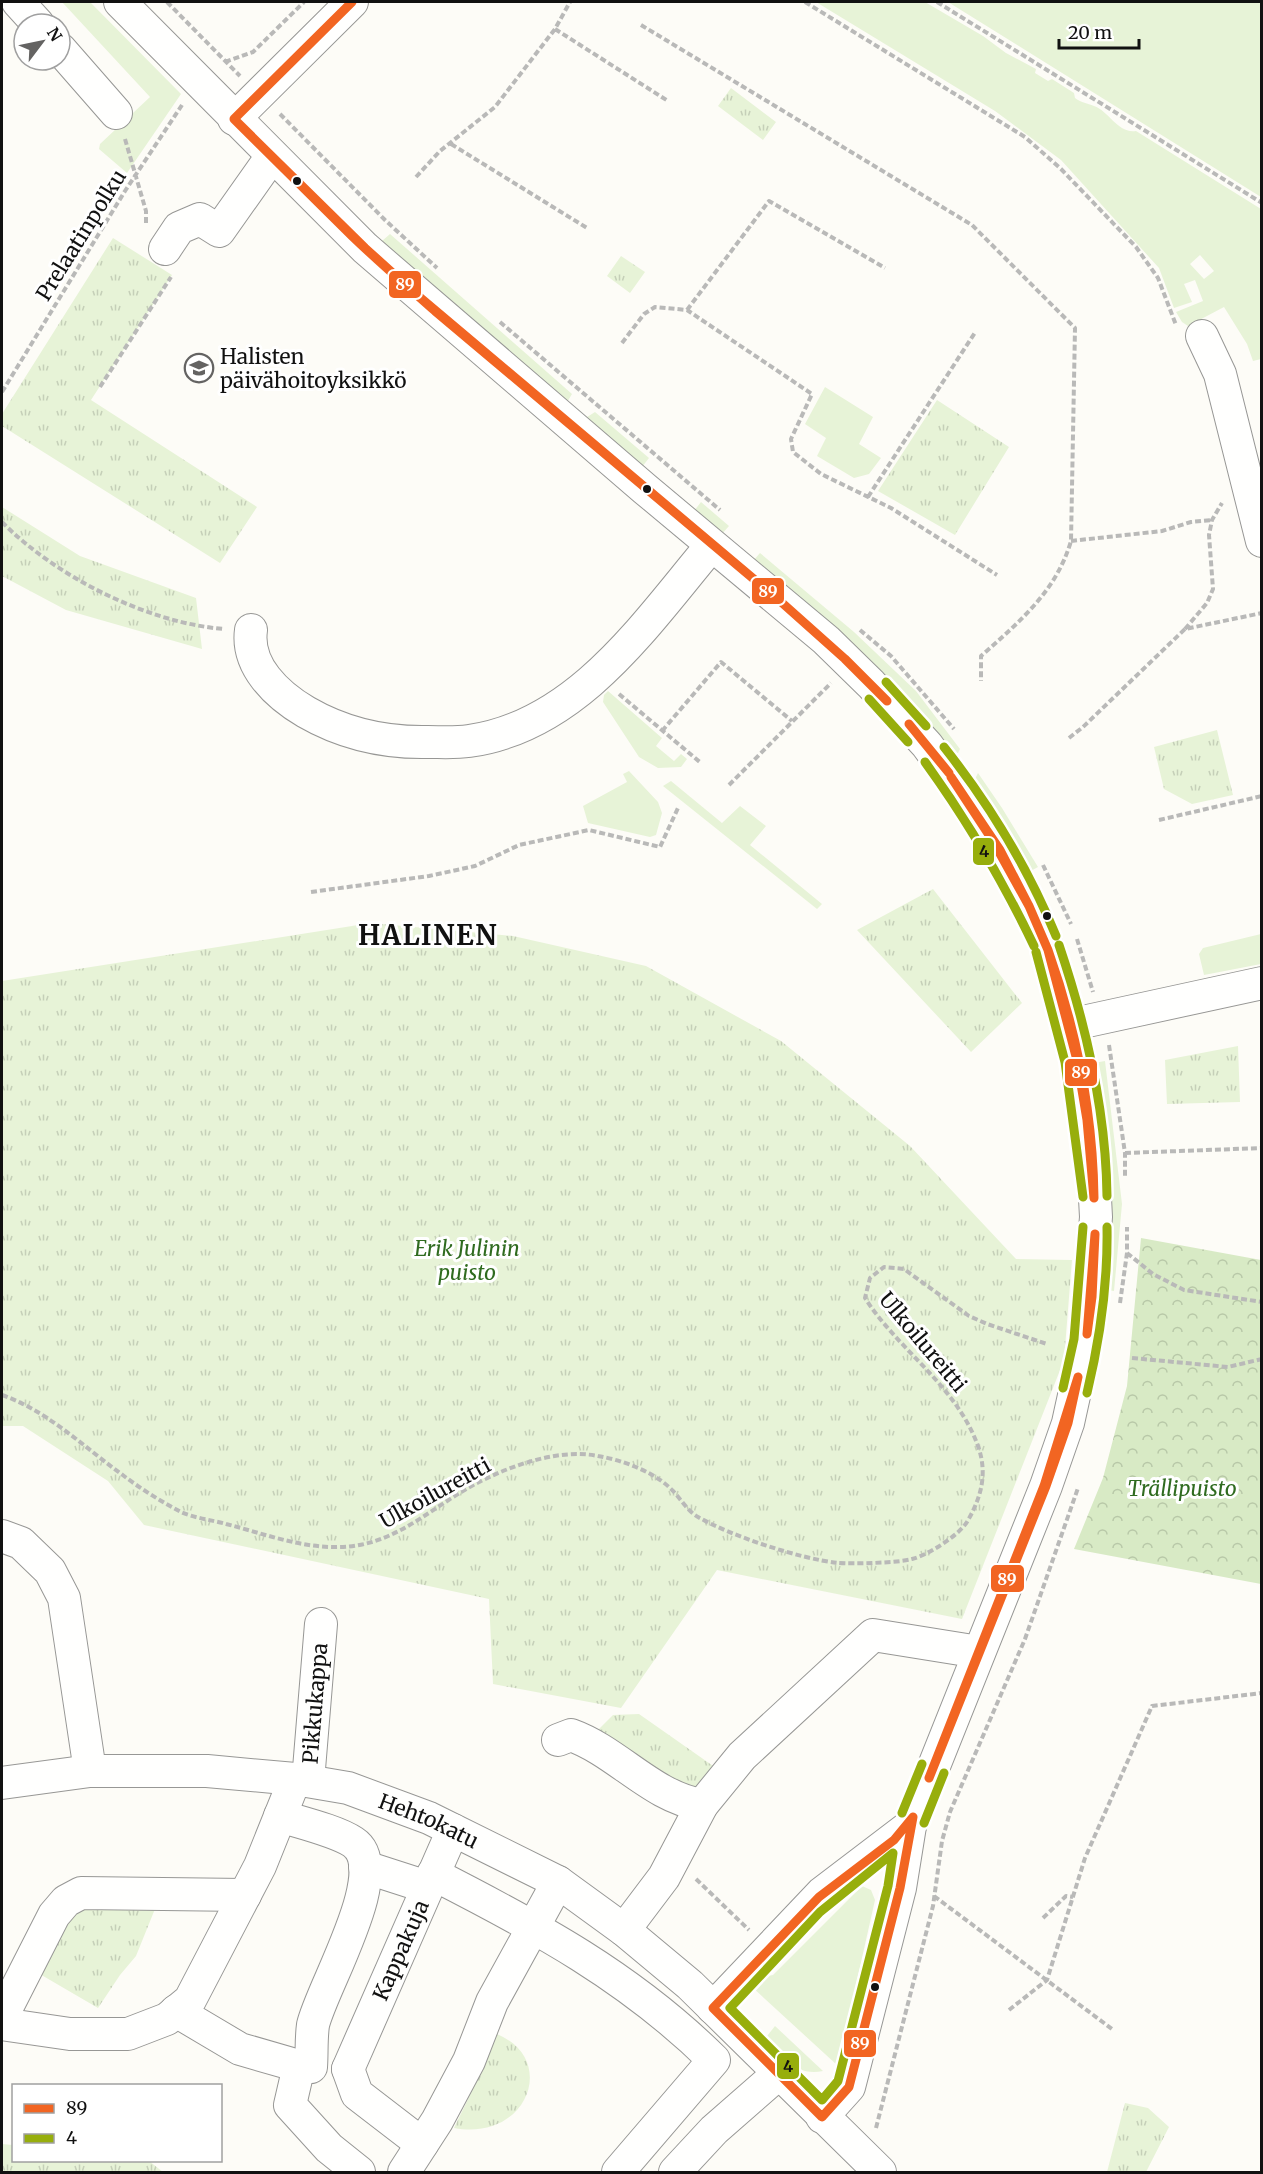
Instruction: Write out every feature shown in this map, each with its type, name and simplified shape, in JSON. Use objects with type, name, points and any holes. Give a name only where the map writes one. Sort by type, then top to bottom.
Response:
[{"type":"street","points":[[2,17],[18,2]]},
{"type":"street","points":[[120,2],[234,119],[417,295],[833,647],[901,715],[950,775],[993,841],[1033,913],[1046,944],[1069,1025],[1083,1094],[1094,1180],[1096,1217],[1086,1341],[1068,1423],[1046,1486],[910,1826],[900,1888],[860,2054],[849,2087],[822,2117]]},
{"type":"street","points":[[234,119],[352,2]]},
{"type":"street","points":[[72,63],[116,113]]},
{"type":"street","points":[[165,249],[180,228],[200,219],[219,231],[272,156]]},
{"type":"street","points":[[1202,336],[1220,374],[1262,541]]},
{"type":"street","points":[[251,630],[249,649],[256,665],[267,679],[297,707],[326,724],[377,739],[408,742],[468,742],[501,734],[526,723],[586,685],[612,662],[711,546]]},
{"type":"street","points":[[1069,1025],[1262,983]]},
{"type":"street","points":[[2,1536],[21,1543],[50,1571],[64,1598],[90,1771]]},
{"type":"street","name":"Pikkukappa","points":[[176,2012],[190,2000],[260,1866],[280,1816],[302,1780],[321,1624]]},
{"type":"street","points":[[624,1930],[664,1877],[702,1805],[742,1756],[873,1635],[979,1652]]},
{"type":"street","points":[[558,1740],[571,1735],[593,1743],[681,1802],[702,1805]]},
{"type":"street","name":"Hehtokatu","points":[[2,1783],[90,1771],[159,1769],[302,1780],[348,1788],[388,1801],[558,1882],[624,1930],[690,1985],[880,2172]]},
{"type":"street","points":[[280,1816],[354,1842],[366,1859],[364,1888],[349,1936],[330,1976],[313,2025],[305,2066],[290,2105],[329,2148],[359,2172]]},
{"type":"street","points":[[713,2008],[822,1893],[910,1826]]},
{"type":"street","name":"Kappakuja","points":[[348,2069],[453,1830]]},
{"type":"street","points":[[860,1864],[871,1876],[887,1886],[900,1888]]},
{"type":"street","points":[[365,1867],[430,1881],[535,1927],[584,1955],[643,1998],[687,2033],[714,2060],[618,2172]]},
{"type":"street","points":[[404,2172],[469,2061],[492,2002],[558,1882]]},
{"type":"street","points":[[2,2017],[54,1915],[66,1901],[81,1893],[245,1895]]},
{"type":"street","points":[[2,2024],[70,2034],[128,2034],[167,2019],[176,2012],[240,2049],[305,2066],[348,2069],[357,2094],[422,2144]]},
{"type":"street","points":[[675,2172],[714,2130],[778,2074]]},
{"type":"path","points":[[166,2],[441,272]]},
{"type":"path","points":[[220,66],[226,61],[253,52],[304,2]]},
{"type":"path","points":[[416,177],[440,151],[495,107],[555,28],[570,2]]},
{"type":"path","points":[[805,2],[1024,137],[1061,169],[1136,248],[1158,278],[1182,340],[1202,336]]},
{"type":"path","points":[[937,2],[1262,203]]},
{"type":"path","points":[[641,25],[972,225],[1075,328],[1071,541],[1066,559],[1054,582],[1038,604],[981,656],[981,681]]},
{"type":"path","points":[[555,28],[668,101]]},
{"type":"path","name":"Prelaatinpolku","points":[[2,392],[137,173],[188,96]]},
{"type":"path","points":[[116,113],[137,173],[146,211],[146,231],[165,249]]},
{"type":"path","points":[[451,144],[587,228]]},
{"type":"path","points":[[687,310],[769,201],[885,268]]},
{"type":"path","points":[[622,343],[644,314],[655,307],[687,310],[812,394],[790,439],[793,452],[822,474],[891,508],[998,575]]},
{"type":"path","points":[[492,315],[722,512]]},
{"type":"path","points":[[868,497],[976,331]]},
{"type":"path","points":[[1069,738],[1185,629],[1207,603],[1213,589],[1209,535],[1212,520],[1223,500]]},
{"type":"path","points":[[1071,541],[1162,531],[1191,522],[1212,520]]},
{"type":"path","points":[[2,522],[22,543],[63,572],[140,610],[209,627],[251,630]]},
{"type":"path","points":[[1185,629],[1262,613]]},
{"type":"path","points":[[855,625],[891,656],[956,731]]},
{"type":"path","points":[[662,730],[721,662],[792,721]]},
{"type":"path","points":[[729,785],[838,676]]},
{"type":"path","points":[[617,693],[701,763]]},
{"type":"path","points":[[1159,820],[1262,796]]},
{"type":"path","points":[[311,892],[429,876],[475,866],[519,845],[589,830],[660,847],[678,808]]},
{"type":"path","points":[[1040,859],[1051,878],[1072,927]]},
{"type":"path","points":[[1076,936],[1111,1052],[1125,1153],[1126,1188]]},
{"type":"path","points":[[1125,1153],[1262,1148]]},
{"type":"path","points":[[1119,1315],[1127,1253],[1126,1221]]},
{"type":"path","points":[[1127,1253],[1153,1274],[1184,1290],[1262,1302]]},
{"type":"path","name":"Ulkoilureitti","points":[[2,1395],[44,1416],[128,1480],[183,1513],[292,1541],[335,1548],[370,1545],[434,1513],[475,1485],[534,1461],[573,1454],[597,1455],[640,1469],[668,1486],[695,1515],[744,1538],[838,1563],[913,1559],[949,1540],[963,1528],[974,1510],[983,1485],[983,1466],[978,1445],[957,1406],[938,1381],[877,1316],[865,1298],[870,1278],[884,1267],[904,1269],[969,1316],[1047,1344]]},
{"type":"path","points":[[1132,1358],[1228,1367],[1262,1359]]},
{"type":"path","points":[[880,2110],[934,1896],[942,1841],[950,1812],[1025,1639],[1080,1485]]},
{"type":"path","points":[[1009,2010],[1047,1980],[1085,1858],[1152,1706],[1262,1693]]},
{"type":"path","points":[[674,1858],[752,1932]]},
{"type":"path","points":[[934,1896],[1112,2029]]},
{"type":"path","points":[[1043,1918],[1066,1896],[1073,1897]]},
{"type":"green space","points":[[62,2],[90,2],[181,94],[127,173],[99,149],[100,144],[150,97]]},
{"type":"green space","points":[[816,2],[925,2],[983,36],[1006,53],[1036,69],[1035,73],[1048,81],[1052,79],[1074,93],[1075,98],[1099,109],[1119,126],[1136,131],[1261,209],[1261,359],[1253,361],[1247,344],[1224,307],[1188,326],[1182,322],[1176,312],[1203,301],[1195,280],[1184,284],[1192,302],[1174,308],[1159,268],[1061,160],[995,111]],"holes":[[[1200,255],[1214,271],[1204,279],[1190,264]]]},
{"type":"green space","points":[[948,2],[1261,2],[1261,197]]},
{"type":"green space","points":[[731,88],[776,122],[763,140],[718,106]]},
{"type":"green space","points":[[390,234],[572,394],[566,404],[430,286],[382,241]]},
{"type":"green space","points":[[113,238],[172,275],[91,400],[257,507],[220,563],[2,426],[2,414]]},
{"type":"green space","points":[[621,256],[645,272],[630,293],[607,276]]},
{"type":"green space","points":[[825,387],[873,417],[859,444],[881,458],[869,474],[854,478],[817,456],[826,438],[805,424]]},
{"type":"green space","points":[[937,400],[1009,447],[955,535],[878,491]]},
{"type":"green space","points":[[595,412],[649,458],[642,467],[584,419]]},
{"type":"green space","points":[[701,502],[729,526],[721,535],[694,511]]},
{"type":"green space","points":[[2,507],[80,556],[196,598],[202,649],[66,610],[2,576]]},
{"type":"green space","points":[[760,553],[854,632],[916,691],[960,749],[958,753],[950,753],[753,561]]},
{"type":"green space","points":[[608,691],[662,738],[656,746],[674,761],[681,754],[687,759],[681,767],[658,768],[639,757],[603,702],[604,695]]},
{"type":"green space","points":[[1217,730],[1233,795],[1192,804],[1164,789],[1154,747]]},
{"type":"green space","points":[[629,771],[658,802],[662,813],[656,835],[650,837],[588,823],[583,806],[627,782],[623,774]]},
{"type":"green space","points":[[978,773],[1038,867],[1029,872],[973,783]]},
{"type":"green space","points":[[671,781],[722,823],[740,806],[766,826],[750,845],[822,904],[817,909],[663,786]]},
{"type":"green space","points":[[933,889],[1022,1003],[971,1052],[857,930]]},
{"type":"green space","name":"Erik Julinin puisto","points":[[371,923],[513,936],[646,966],[781,1041],[910,1146],[1016,1259],[1072,1260],[1064,1360],[962,1619],[717,1570],[621,1708],[493,1684],[489,1599],[144,1525],[108,1481],[23,1426],[2,1426],[2,981]]},
{"type":"green space","points":[[1261,934],[1261,964],[1204,975],[1199,954],[1203,948]]},
{"type":"green space","points":[[1238,1046],[1240,1102],[1167,1104],[1165,1060]]},
{"type":"green space","points":[[1105,1061],[1122,1204],[1114,1291],[1106,1290],[1108,1162],[1094,1063]]},
{"type":"green space","name":"Trällipuisto","points":[[1141,1238],[1261,1260],[1261,1584],[1074,1549],[1103,1478],[1127,1386]]},
{"type":"green space","points":[[639,1714],[716,1768],[695,1792],[596,1732],[613,1715]]},
{"type":"green space","points":[[862,1886],[871,1890],[875,1900],[846,2029],[845,2059],[837,2065],[752,1987],[758,1978],[773,1975]]},
{"type":"green space","points":[[85,1903],[157,1904],[136,1956],[98,2008],[38,1973],[72,1912]]},
{"type":"green space","points":[[775,2026],[823,2071],[813,2072],[797,2068],[764,2040]]},
{"type":"green space","points":[[494,2033],[514,2045],[526,2060],[530,2077],[526,2095],[517,2110],[501,2122],[480,2129],[454,2128],[471,2093]]},
{"type":"green space","points":[[1125,2103],[1148,2108],[1169,2127],[1146,2172],[1107,2172]]},
{"type":"green space","points":[[2,2144],[12,2145],[12,2162],[150,2162],[163,2172],[2,2172]]},
{"type":"transit line","name":"89","points":[[234,119],[352,2]]},
{"type":"transit line","name":"89","points":[[234,119],[365,248],[417,295],[768,591],[435,311],[383,265],[352,236],[234,119]]},
{"type":"transit line","name":"89","points":[[780,601],[845,659]]},
{"type":"transit line","name":"89","points":[[780,601],[845,659]]},
{"type":"transit line","name":"89","points":[[845,659],[887,701]]},
{"type":"transit line","name":"89","points":[[845,659],[887,701]]},
{"type":"transit line","name":"4","points":[[886,682],[926,726]]},
{"type":"transit line","name":"4","points":[[869,699],[908,742]]},
{"type":"transit line","name":"89","points":[[909,724],[949,773]]},
{"type":"transit line","name":"89","points":[[909,724],[949,773]]},
{"type":"transit line","name":"4","points":[[944,747],[977,791],[1007,838],[1056,936]]},
{"type":"transit line","name":"4","points":[[925,762],[984,851],[1034,946]]},
{"type":"transit line","name":"89","points":[[951,777],[1000,850],[1029,906]]},
{"type":"transit line","name":"89","points":[[951,777],[993,841],[1029,906]]},
{"type":"transit line","name":"89","points":[[1029,906],[1048,950]]},
{"type":"transit line","name":"89","points":[[1029,906],[1048,950]]},
{"type":"transit line","name":"4","points":[[1059,945],[1078,1006],[1093,1068],[1103,1132],[1107,1196]]},
{"type":"transit line","name":"89","points":[[1048,950],[1067,1010],[1081,1072],[1090,1135],[1094,1198]]},
{"type":"transit line","name":"89","points":[[1048,950],[1077,1060],[1087,1120],[1094,1198]]},
{"type":"transit line","name":"4","points":[[1036,952],[1065,1062],[1083,1197]]},
{"type":"transit line","name":"4","points":[[1063,1388],[1074,1339],[1083,1227]]},
{"type":"transit line","name":"4","points":[[1087,1393],[1102,1311],[1107,1227]]},
{"type":"transit line","name":"89","points":[[1087,1334],[1095,1234]]},
{"type":"transit line","name":"89","points":[[1087,1334],[1092,1297],[1095,1234]]},
{"type":"transit line","name":"89","points":[[929,1778],[1044,1486],[1078,1377]]},
{"type":"transit line","name":"89","points":[[929,1778],[1046,1486],[1068,1423],[1078,1377]]},
{"type":"transit line","name":"4","points":[[902,1813],[922,1764]]},
{"type":"transit line","name":"4","points":[[924,1823],[944,1773]]},
{"type":"transit line","name":"89","points":[[913,1817],[900,1888],[849,2087],[822,2117],[713,2008],[819,1897],[894,1840],[913,1817]]},
{"type":"transit line","name":"4","points":[[893,1853],[888,1886],[838,2081],[822,2100],[730,2008],[820,1912],[893,1853]]},
{"type":"place","name":"Halisten päivähoitoyksikkö","points":[[199,368]]},
{"type":"district","name":"HALINEN","points":[[428,935]]}]
